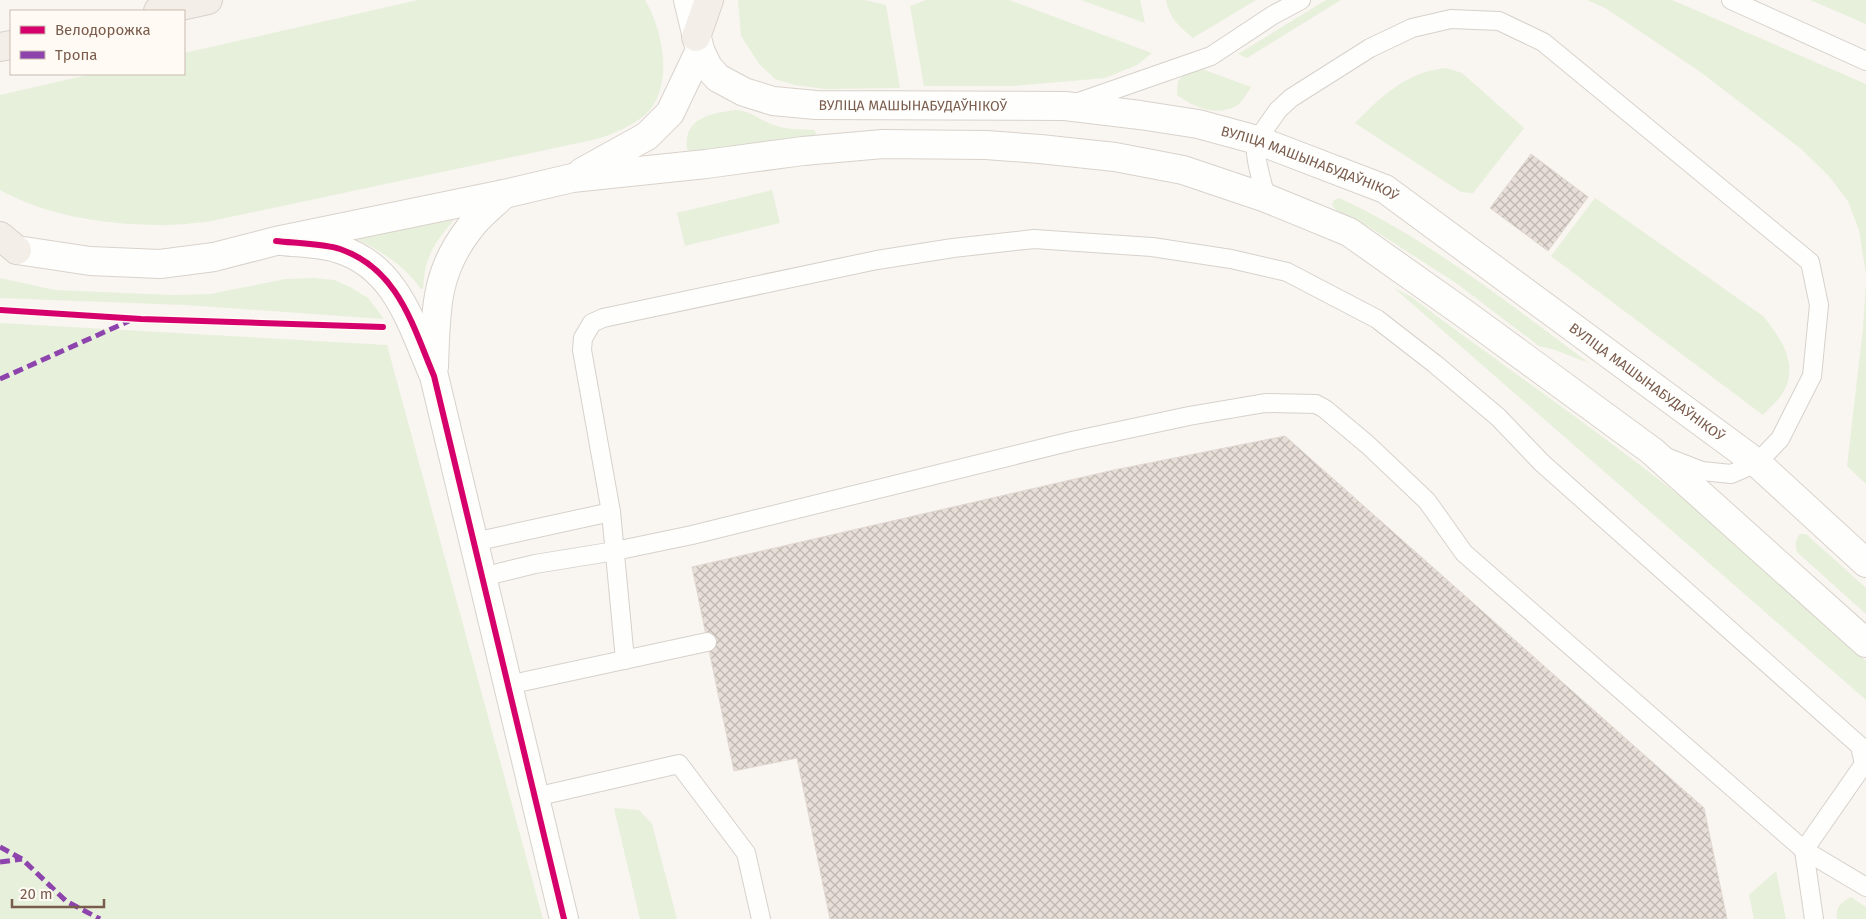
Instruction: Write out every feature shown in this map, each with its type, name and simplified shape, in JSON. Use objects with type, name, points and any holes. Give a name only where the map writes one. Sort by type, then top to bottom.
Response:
[{"type":"main road","points":[[163,10],[208,0]]},
{"type":"main road","name":"ВУЛІЦА МАШЫНАБУДАЎНІКОЎ","points":[[688,0],[698,44],[708,67],[718,78],[744,92],[773,101],[816,105],[1065,106],[1140,115],[1198,124],[1257,140],[1385,190],[1757,463],[1866,563]]},
{"type":"main road","points":[[572,178],[647,136],[670,113],[698,44],[709,0]]},
{"type":"main road","points":[[6,244],[90,261],[160,264],[214,257],[276,240],[504,194],[572,178],[706,164],[803,151],[883,144],[986,145],[1115,157],[1182,170],[1266,198],[1349,232],[1466,314],[1652,451],[1866,643]]},
{"type":"main road","points":[[434,376],[435,318],[441,285],[450,257],[470,227],[504,194]]},
{"type":"main road","points":[[276,240],[338,248],[367,261],[387,280],[400,299],[434,376],[564,919]]},
{"type":"lane","points":[[1065,106],[1211,56],[1273,15],[1301,0]]},
{"type":"lane","points":[[1731,0],[1866,61]]},
{"type":"lane","points":[[1266,198],[1255,142],[1278,110],[1291,98],[1370,48],[1412,28],[1450,18],[1499,21],[1543,42],[1810,262],[1819,305],[1812,376],[1780,438],[1757,463],[1732,474],[1702,472],[1652,451]]},
{"type":"lane","points":[[624,660],[611,512],[582,350],[583,338],[592,323],[603,318],[877,260],[953,248],[1034,239],[1152,247],[1231,259],[1287,272],[1377,320],[1435,364],[1498,417],[1542,463],[1860,746],[1864,764],[1804,850],[1814,919]]},
{"type":"lane","points":[[482,576],[535,564],[615,551],[766,518],[1008,456],[1171,420],[1265,403],[1316,404],[1368,445],[1427,501],[1464,553],[1804,850],[1866,887]]},
{"type":"lane","points":[[474,542],[611,512]]},
{"type":"lane","points":[[508,686],[707,642]]},
{"type":"lane","points":[[535,797],[679,764],[746,853],[761,919]]},
{"type":"green space","points":[[418,0],[645,0],[657,27],[661,42],[663,75],[660,90],[654,104],[645,115],[622,129],[597,139],[207,222],[163,225],[116,223],[76,217],[37,206],[0,190],[0,95],[88,75],[185,75],[185,53]]},
{"type":"green space","points":[[738,0],[865,0],[886,5],[900,88],[825,89],[795,85],[775,79],[760,65],[741,36]]},
{"type":"green space","points":[[926,0],[1009,0],[1152,53],[1137,65],[1105,78],[1014,86],[924,86],[910,6]]},
{"type":"green space","points":[[1081,0],[1140,0],[1145,23]]},
{"type":"green space","points":[[1166,0],[1256,0],[1193,38],[1172,17]]},
{"type":"green space","points":[[1326,0],[1341,0],[1247,58],[1238,54]]},
{"type":"green space","points":[[1587,0],[1672,0],[1866,84],[1866,275],[1859,230],[1848,201],[1828,175],[1800,148],[1699,71],[1605,8]]},
{"type":"green space","points":[[1810,0],[1866,0],[1866,24]]},
{"type":"green space","points":[[1199,68],[1251,87],[1236,106],[1220,111],[1198,107],[1177,95],[1178,81],[1185,74]]},
{"type":"green space","points":[[1446,68],[1462,73],[1524,128],[1473,193],[1461,192],[1355,123],[1385,95],[1407,80],[1432,70]]},
{"type":"green space","points":[[736,110],[747,112],[781,127],[814,130],[817,135],[693,152],[687,149],[689,130],[694,124],[708,115]]},
{"type":"green space","points":[[772,190],[780,223],[685,246],[677,213]]},
{"type":"green space","points":[[1339,198],[1372,214],[1437,253],[1589,363],[1539,346],[1456,283],[1369,227],[1338,212],[1332,205],[1334,200]]},
{"type":"green space","points":[[1595,198],[1763,316],[1776,333],[1786,351],[1789,370],[1788,381],[1784,391],[1763,415],[1551,256]]},
{"type":"green space","points":[[454,220],[431,252],[426,268],[423,289],[391,259],[355,238]]},
{"type":"green space","points":[[0,278],[55,290],[173,295],[210,294],[286,279],[313,278],[334,280],[368,298],[384,319],[185,305],[0,298]]},
{"type":"green space","points":[[1866,283],[1866,484],[1847,466],[1863,328]]},
{"type":"green space","points":[[1394,288],[1410,296],[1615,446],[1751,554],[1866,661],[1866,700]]},
{"type":"green space","points":[[0,323],[387,345],[543,919],[0,919]]},
{"type":"green space","points":[[1800,534],[1806,534],[1866,588],[1866,614],[1797,552],[1796,542]]},
{"type":"green space","points":[[614,808],[639,810],[652,824],[677,919],[640,919]]},
{"type":"green space","points":[[1776,871],[1786,919],[1754,919],[1749,895]]},
{"type":"green space","points":[[1851,897],[1866,907],[1866,919],[1837,919],[1837,912],[1840,906]]},
{"type":"building","points":[[1531,154],[1588,197],[1548,251],[1490,208]]},
{"type":"building","points":[[1285,436],[1704,808],[1727,919],[830,919],[797,758],[734,771],[692,567],[1114,470]]},
{"type":"marked path","points":[[0,379],[129,321]]},
{"type":"marked path","points":[[0,847],[22,859],[66,901],[100,919]]},
{"type":"marked path","points":[[0,862],[22,859]]},
{"type":"cycle path","points":[[276,241],[334,247],[360,258],[376,270],[389,284],[410,318],[434,376],[564,919]]},
{"type":"cycle path","points":[[0,310],[141,319],[383,327]]}]
